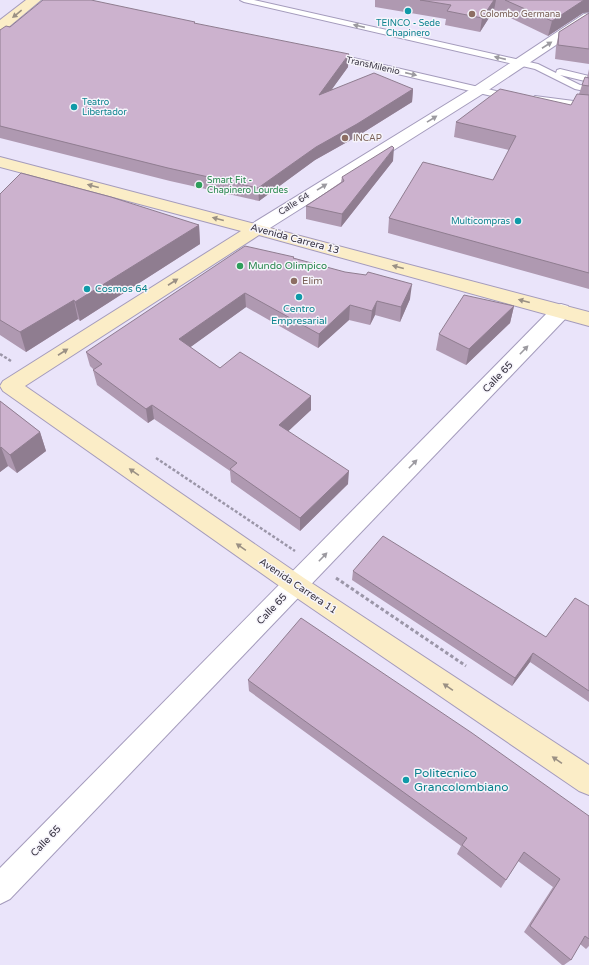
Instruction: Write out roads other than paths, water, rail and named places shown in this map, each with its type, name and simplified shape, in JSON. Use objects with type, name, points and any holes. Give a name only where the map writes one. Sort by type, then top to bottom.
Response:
[{"type":"main road","points":[[0,27],[34,0]]},
{"type":"main road","name":"Avenida Carrera 13","points":[[0,162],[589,319]]},
{"type":"main road","name":"Calle 64","points":[[5,389],[256,229]]},
{"type":"main road","name":"Avenida Carrera 11","points":[[5,389],[589,781]]},
{"type":"street","name":"Calle 64","points":[[256,229],[479,90],[589,17]]},
{"type":"street","name":"Calle 65","points":[[0,889],[561,311]]},
{"type":"lane","points":[[244,0],[589,79]]},
{"type":"lane","name":"TransMilenio","points":[[326,55],[589,115]]},
{"type":"lane","points":[[538,67],[578,87],[589,89]]},
{"type":"lane","name":"TransMilenio","points":[[524,99],[589,106]]},
{"type":"place","name":"TEINCO - Sede Chapinero","points":[[408,11]]},
{"type":"place","name":"Colombo Germana","points":[[472,14]]},
{"type":"place","name":"Teatro Libertador","points":[[74,107]]},
{"type":"place","name":"INCAP","points":[[345,138]]},
{"type":"place","name":"Smart Fit - Chapinero Lourdes","points":[[199,185]]},
{"type":"place","name":"Multicompras","points":[[518,221]]},
{"type":"place","name":"Mundo Olimpico","points":[[240,266]]},
{"type":"place","name":"Elim","points":[[294,281]]},
{"type":"place","name":"Cosmos 64","points":[[87,289]]},
{"type":"place","name":"Centro Empresarial","points":[[299,297]]},
{"type":"place","name":"Politecnico Grancolombiano","points":[[406,780]]}]
